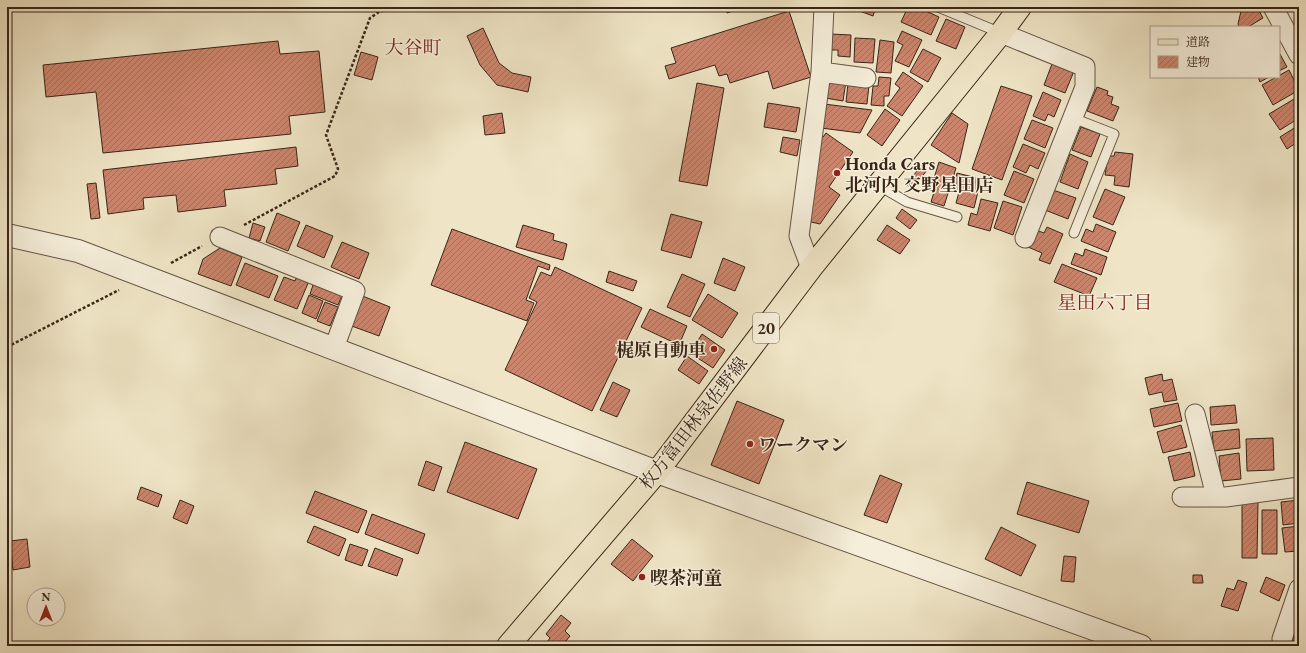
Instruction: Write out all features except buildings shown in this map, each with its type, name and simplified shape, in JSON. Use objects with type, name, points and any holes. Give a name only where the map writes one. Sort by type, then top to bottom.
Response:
[{"type":"main road","name":"枚方富田林泉佐野線","points":[[513,644],[657,472],[811,268],[1001,33],[1020,7]]},
{"type":"street","points":[[811,268],[799,236],[821,72],[824,7]]},
{"type":"street","points":[[1273,7],[1299,55]]},
{"type":"street","points":[[1001,33],[1085,67],[1085,87],[1025,238]]},
{"type":"street","points":[[821,72],[866,78]]},
{"type":"street","points":[[7,234],[78,251],[657,472],[1141,646]]},
{"type":"street","points":[[220,237],[355,291],[334,348]]},
{"type":"street","points":[[1195,414],[1216,496]]},
{"type":"street","points":[[1182,497],[1226,497],[1299,487]]},
{"type":"street","points":[[1282,639],[1299,589]]},
{"type":"lane","points":[[938,7],[1001,33]]},
{"type":"lane","points":[[1073,118],[1114,134],[1074,233]]},
{"type":"lane","points":[[878,185],[907,202],[957,218]]},
{"type":"path","points":[[7,347],[335,176],[338,169],[326,135],[370,18],[379,12],[396,7]]},
{"type":"place","name":"Honda Cars 北河内 交野星田店","points":[[837,173]]},
{"type":"place","name":"梶原自動車","points":[[714,349]]},
{"type":"place","name":"ワークマン","points":[[750,444]]},
{"type":"place","name":"喫茶河童","points":[[642,577]]},
{"type":"district","name":"大谷町","points":[[413,47]]},
{"type":"district","name":"星田六丁目","points":[[1105,302]]}]
